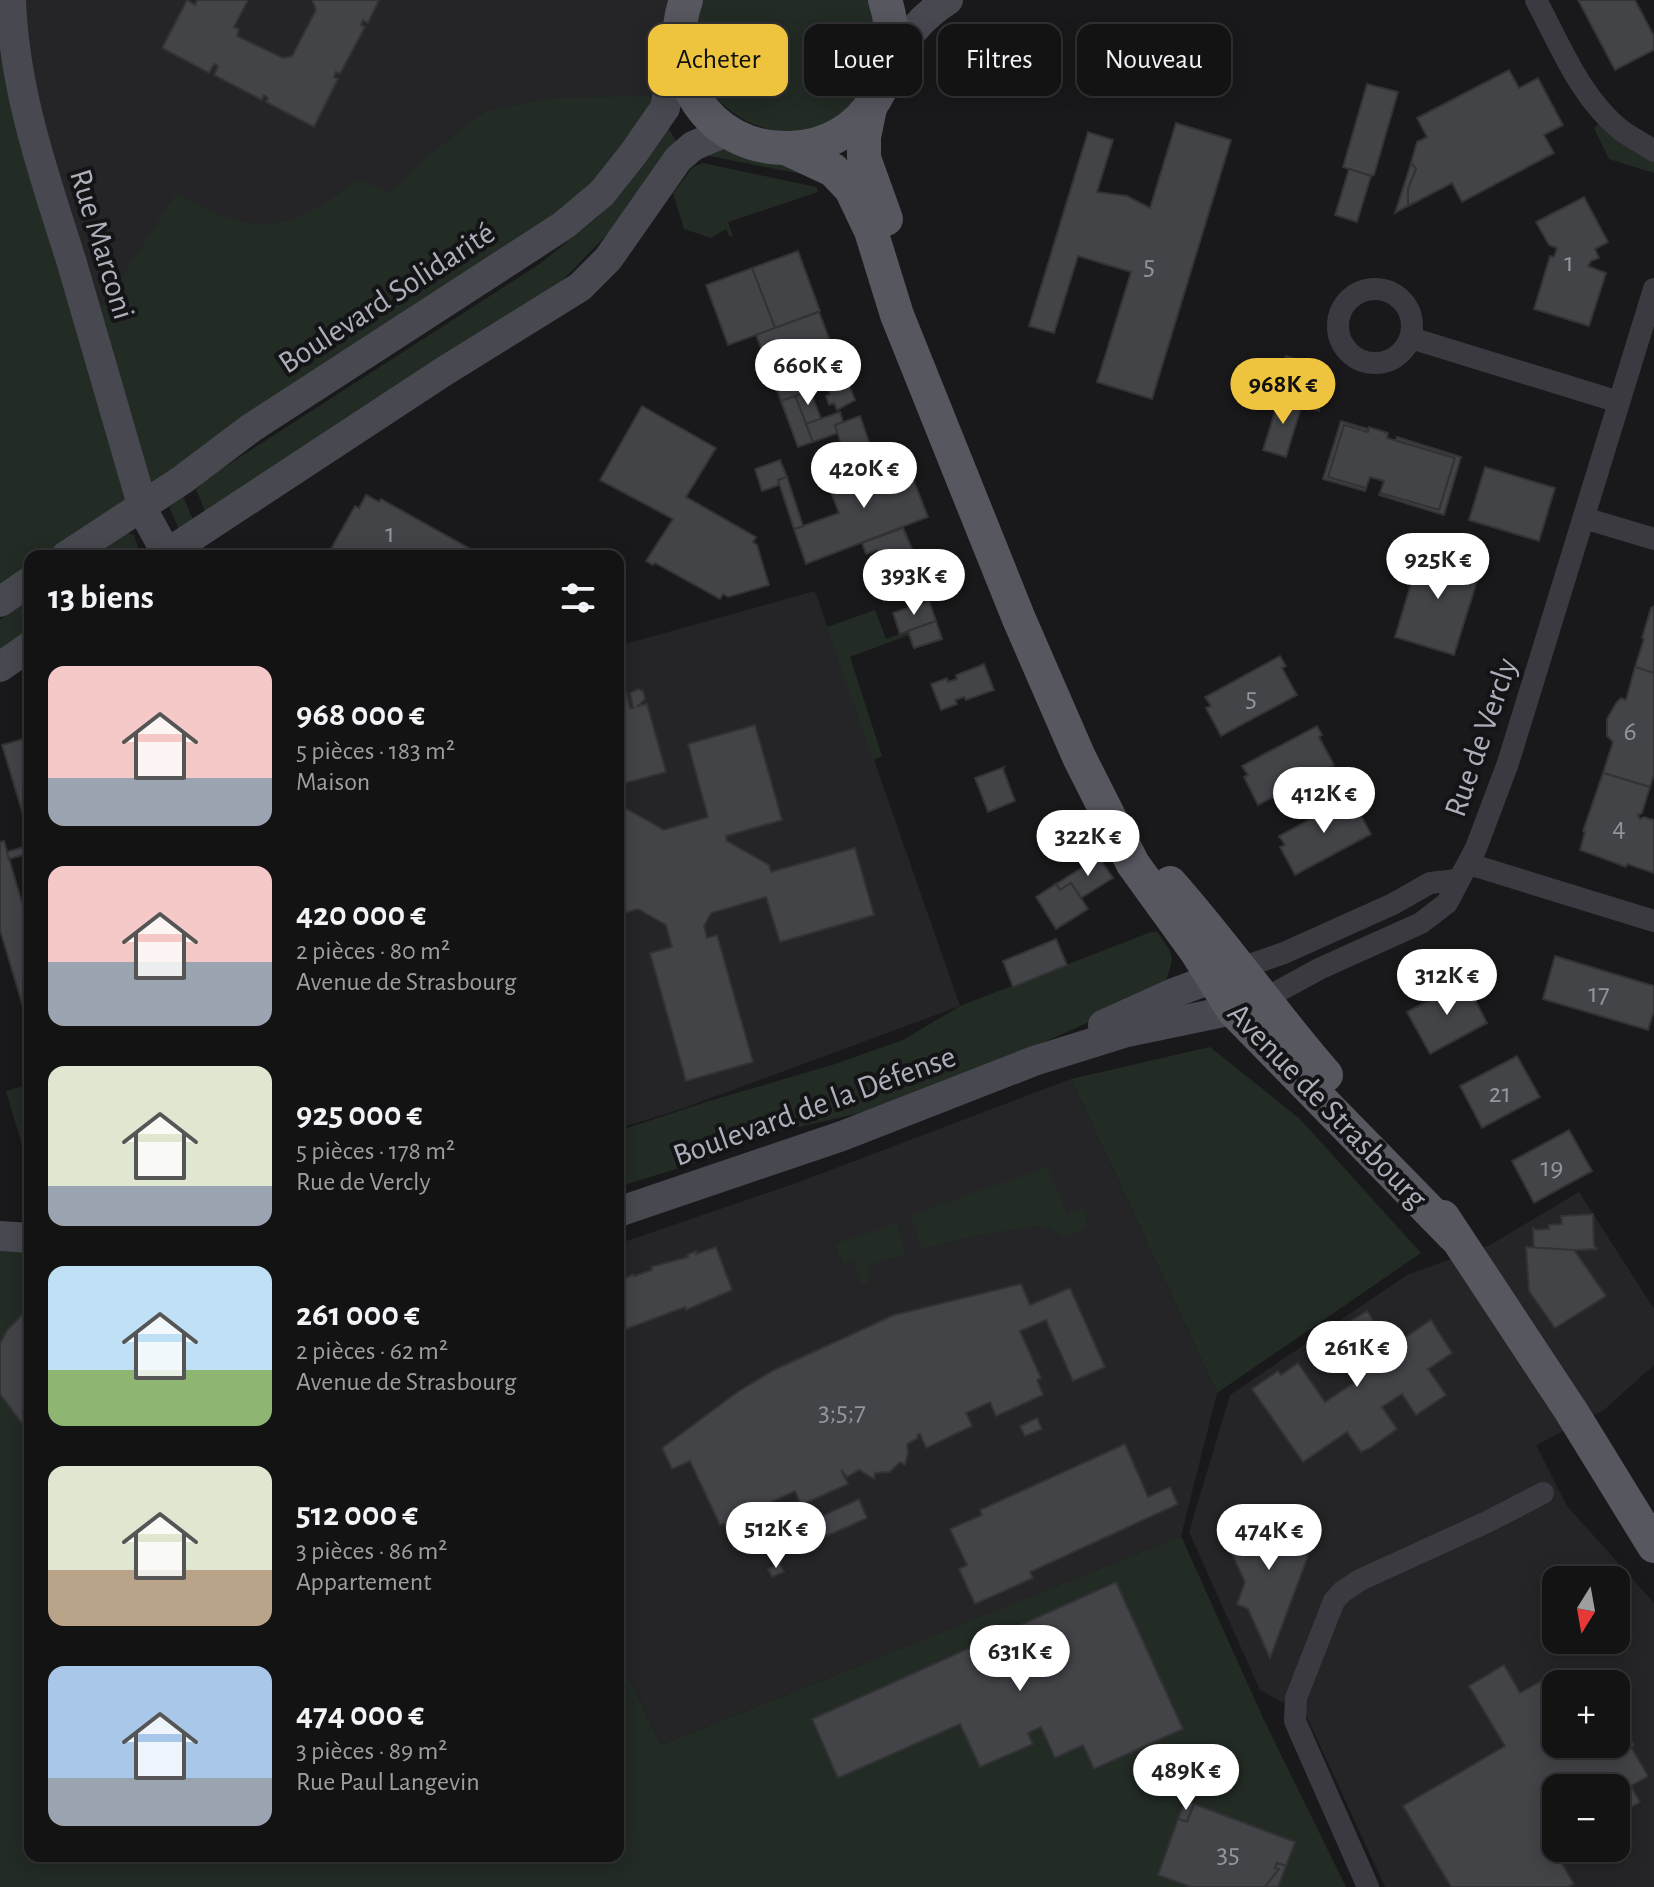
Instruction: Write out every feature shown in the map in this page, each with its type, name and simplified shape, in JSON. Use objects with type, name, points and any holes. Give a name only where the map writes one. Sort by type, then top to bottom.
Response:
[{"type":"main road","name":"Rue Marconi","points":[[11,0],[34,144],[91,325],[141,507],[162,550]]},
{"type":"main road","points":[[679,24],[686,0]]},
{"type":"main road","points":[[885,0],[891,24]]},
{"type":"main road","points":[[918,24],[948,0]]},
{"type":"main road","name":"Boulevard Solidarité","points":[[75,550],[182,480],[251,428],[564,225],[602,193],[665,108],[667,96]]},
{"type":"main road","points":[[694,96],[712,120],[728,131]]},
{"type":"main road","points":[[788,149],[834,137],[853,125],[877,96]]},
{"type":"main road","name":"Avenue de Strasbourg","points":[[870,108],[864,137],[864,158],[890,231],[897,315]]},
{"type":"main road","points":[[173,550],[443,372],[580,287],[608,259],[678,159],[693,146],[728,131]]},
{"type":"main road","name":"Avenue de Strasbourg","points":[[728,131],[765,146],[788,149],[833,170],[851,189],[871,231],[897,315],[1019,619],[1104,808],[1133,864],[1196,951],[1227,973],[1248,1005],[1302,1047],[1433,1198],[1454,1236],[1571,1411],[1654,1546]]},
{"type":"main road","points":[[0,602],[24,585]]},
{"type":"main road","points":[[0,667],[24,650]]},
{"type":"main road","name":"Boulevard de la Défense","points":[[1034,1061],[1119,1017],[1227,973]]},
{"type":"main road","name":"Boulevard de la Défense","points":[[624,1210],[842,1136],[1034,1061],[1127,1032],[1248,1005]]},
{"type":"main road","points":[[0,1236],[24,1238]]},
{"type":"street","points":[[1536,0],[1574,71],[1596,104],[1621,130],[1654,151]]},
{"type":"street","name":"Rue de Vercly","points":[[1248,1005],[1421,923],[1447,903],[1508,763],[1654,289]]},
{"type":"street","points":[[1411,338],[1619,402]]},
{"type":"street","points":[[1584,518],[1654,539]]},
{"type":"street","points":[[1227,973],[1284,953],[1393,904],[1430,883],[1463,872],[1654,921]]},
{"type":"street","points":[[1368,1887],[1295,1721],[1296,1698],[1334,1601],[1360,1580],[1543,1493]]},
{"type":"shaded area","points":[[0,0],[671,0],[669,24],[648,24],[648,96],[654,96],[626,158],[39,550],[30,550]]},
{"type":"shaded area","points":[[0,0],[91,324],[176,194],[239,221],[271,224],[307,213],[360,180],[390,192],[426,158],[486,111],[554,98],[649,96],[665,108],[602,193],[75,550],[24,550],[24,585],[0,602]]},
{"type":"shaded area","points":[[703,0],[869,0],[875,24],[804,24],[804,96],[855,96],[846,110],[816,128],[783,131],[751,123],[722,104],[716,96],[788,96],[788,24],[698,24]]},
{"type":"shaded area","points":[[1598,124],[1633,151],[1654,162],[1654,173],[1609,159],[1594,128]]},
{"type":"shaded area","points":[[667,126],[676,141],[622,219],[560,283],[206,514],[196,489],[212,475],[541,263],[598,217]]},
{"type":"shaded area","points":[[721,148],[774,160],[811,176],[705,155]]},
{"type":"shaded area","points":[[703,163],[816,187],[818,192],[728,222],[733,236],[730,237],[726,229],[711,238],[684,229],[673,193],[693,167]]},
{"type":"shaded area","points":[[183,496],[194,522],[179,529],[169,507]]},
{"type":"shaded area","points":[[123,532],[134,535],[139,550],[108,550],[104,544]]},
{"type":"shaded area","points":[[815,591],[960,1006],[624,1127],[624,644]]},
{"type":"shaded area","points":[[24,602],[24,636],[0,652],[0,620]]},
{"type":"shaded area","points":[[875,610],[886,639],[908,631],[909,635],[850,657],[882,756],[873,760],[827,627]]},
{"type":"shaded area","points":[[1151,932],[1157,932],[1171,954],[1171,965],[1163,989],[961,1079],[886,1107],[781,1131],[624,1185],[624,1129],[903,1040],[960,1006]]},
{"type":"shaded area","points":[[1210,1047],[1300,1119],[1421,1253],[1217,1393],[1071,1079]]},
{"type":"shaded area","points":[[1071,1079],[1217,1393],[1181,1536],[661,1745],[624,1668],[624,1242],[799,1182]]},
{"type":"shaded area","points":[[24,1086],[24,1152],[6,1091]]},
{"type":"shaded area","points":[[1047,1167],[1067,1214],[1083,1208],[1087,1222],[1084,1229],[1066,1238],[1049,1228],[1037,1226],[978,1235],[921,1249],[911,1215]]},
{"type":"shaded area","points":[[1579,1192],[1654,1309],[1654,1365],[1604,1410],[1536,1445],[1567,1506],[1621,1566],[1542,1566],[1542,1654],[1630,1654],[1630,1576],[1654,1603],[1654,1887],[1385,1887],[1306,1715],[1260,1690],[1189,1532],[1230,1395],[1407,1275],[1490,1245]]},
{"type":"shaded area","points":[[897,1223],[906,1254],[867,1266],[870,1281],[862,1285],[853,1260],[843,1263],[835,1244]]},
{"type":"shaded area","points":[[0,1236],[24,1238],[24,1862],[624,1862],[624,1668],[661,1745],[1181,1536],[1264,1720],[1346,1887],[0,1887]]},
{"type":"building","points":[[187,0],[195,5],[197,0],[248,0],[234,27],[239,29],[237,36],[283,58],[292,56],[316,10],[312,0],[379,0],[368,23],[363,20],[361,25],[365,27],[340,74],[336,72],[334,77],[338,79],[314,127],[266,102],[268,98],[264,95],[262,100],[214,75],[218,66],[214,64],[209,73],[162,48]]},
{"type":"building","points":[[1578,0],[1635,0],[1654,36],[1654,50],[1615,70]]},
{"type":"building","points":[[1509,70],[1519,88],[1538,78],[1563,125],[1544,135],[1554,153],[1462,202],[1452,183],[1408,206],[1408,188],[1416,169],[1411,163],[1417,142],[1427,137],[1417,118]]},
{"type":"building","points":[[1367,84],[1398,92],[1374,175],[1371,176],[1343,167]]},
{"type":"building","points":[[1176,123],[1231,140],[1152,399],[1097,382],[1131,272],[1078,256],[1054,333],[1029,326],[1088,132],[1113,140],[1097,192],[1127,196],[1150,208]]},
{"type":"building","points":[[1411,163],[1416,169],[1408,188],[1408,206],[1395,213]]},
{"type":"building","points":[[1349,169],[1371,176],[1357,222],[1335,215]]},
{"type":"building","points":[[1584,197],[1608,242],[1595,249],[1599,258],[1588,266],[1606,273],[1589,326],[1534,309],[1550,256],[1554,257],[1557,248],[1549,245],[1536,222]]},
{"type":"building","points":[[798,251],[820,311],[775,328],[752,268]]},
{"type":"building","points":[[752,268],[775,328],[728,345],[706,285]]},
{"type":"building","points":[[819,312],[844,378],[781,401],[756,335]]},
{"type":"building","points":[[1286,356],[1304,362],[1309,371],[1302,393],[1276,385]]},
{"type":"building","points":[[846,377],[855,400],[837,410],[834,403],[829,405],[826,396],[830,394],[826,384]]},
{"type":"building","points":[[1324,388],[1319,411],[1309,408],[1310,405]]},
{"type":"building","points":[[810,390],[821,419],[806,424],[795,396]]},
{"type":"building","points":[[1280,395],[1303,401],[1286,457],[1263,450]]},
{"type":"building","points":[[795,396],[813,442],[798,447],[781,401]]},
{"type":"building","points":[[642,406],[716,448],[686,497],[756,537],[753,542],[757,545],[769,585],[728,597],[723,594],[720,599],[646,561],[673,519],[600,480]]},
{"type":"building","points":[[840,412],[843,422],[835,425],[838,433],[813,442],[806,424]]},
{"type":"building","points":[[860,416],[870,445],[844,454],[835,425]]},
{"type":"building","points":[[1341,421],[1368,429],[1368,432],[1344,425],[1328,477],[1366,488],[1365,491],[1323,479]]},
{"type":"building","points":[[1344,425],[1368,432],[1369,427],[1388,433],[1387,438],[1455,458],[1439,510],[1380,493],[1384,481],[1370,477],[1366,488],[1328,477]]},
{"type":"building","points":[[1397,437],[1461,457],[1444,515],[1379,495],[1439,510],[1455,458],[1396,440]]},
{"type":"building","points":[[870,445],[878,466],[855,475],[851,452]]},
{"type":"building","points":[[851,452],[855,475],[828,484],[824,474],[837,469],[833,458]]},
{"type":"building","points":[[904,456],[928,517],[806,564],[794,529],[839,513],[828,484]]},
{"type":"building","points":[[780,460],[787,477],[778,480],[779,485],[762,491],[755,469]]},
{"type":"building","points":[[1485,467],[1555,488],[1539,541],[1469,520]]},
{"type":"building","points":[[787,477],[803,526],[794,529],[778,480]]},
{"type":"building","points":[[366,495],[379,502],[381,499],[472,550],[330,550],[355,506],[359,508]]},
{"type":"building","points":[[903,528],[916,558],[886,570],[877,550],[866,554],[862,543]]},
{"type":"building","points":[[1422,547],[1482,565],[1454,655],[1395,637]]},
{"type":"building","points":[[931,562],[941,576],[938,577],[940,584],[918,593],[916,586],[899,593],[892,577]]},
{"type":"building","points":[[929,601],[936,621],[900,634],[893,613]]},
{"type":"building","points":[[1654,606],[1654,673],[1635,667]]},
{"type":"building","points":[[936,621],[942,639],[914,648],[908,631]]},
{"type":"building","points":[[936,621],[942,639],[914,648],[908,631]]},
{"type":"building","points":[[1280,656],[1286,666],[1282,668],[1297,695],[1221,736],[1206,708],[1211,706],[1205,697]]},
{"type":"building","points":[[984,664],[994,690],[966,700],[964,697],[955,700],[957,704],[941,710],[931,684],[947,678],[948,682],[957,679],[956,675]]},
{"type":"building","points":[[1635,667],[1654,673],[1654,774],[1650,787],[1603,773],[1613,742],[1607,736],[1607,719],[1621,698],[1626,700]]},
{"type":"building","points":[[638,689],[643,691],[645,699],[638,706],[647,704],[666,772],[624,783],[624,691],[630,708],[633,708],[630,693]]},
{"type":"building","points":[[755,725],[782,820],[726,836],[727,841],[769,865],[771,872],[855,848],[874,915],[780,942],[766,897],[711,913],[704,926],[707,938],[717,935],[753,1062],[686,1081],[650,953],[672,947],[666,925],[638,909],[624,913],[624,807],[664,830],[708,817],[688,744]]},
{"type":"building","points":[[1317,726],[1322,735],[1319,737],[1334,765],[1258,805],[1242,766]]},
{"type":"building","points":[[24,739],[24,818],[2,745]]},
{"type":"building","points":[[1004,767],[1015,801],[988,812],[975,778]]},
{"type":"building","points":[[1603,773],[1650,787],[1642,813],[1638,815],[1640,819],[1654,820],[1654,873],[1627,864],[1626,867],[1580,850],[1583,831]]},
{"type":"building","points":[[1354,795],[1360,805],[1356,807],[1371,834],[1295,875],[1280,847],[1285,845],[1279,836]]},
{"type":"building","points":[[4,841],[24,909],[24,1010],[0,930],[0,842]]},
{"type":"building","points":[[24,847],[24,855],[9,859],[7,852]]},
{"type":"building","points":[[1099,857],[1113,878],[1081,898],[1071,883],[1060,890],[1056,884]]},
{"type":"building","points":[[1071,883],[1088,909],[1056,929],[1036,897],[1056,884],[1060,890]]},
{"type":"building","points":[[1056,939],[1067,965],[1013,987],[1003,961]]},
{"type":"building","points":[[1555,956],[1654,986],[1654,1011],[1648,1030],[1543,999]]},
{"type":"building","points":[[1465,981],[1487,1023],[1430,1054],[1407,1012]]},
{"type":"building","points":[[1517,1056],[1540,1097],[1482,1128],[1460,1086]]},
{"type":"building","points":[[1569,1130],[1592,1171],[1534,1203],[1512,1161]]},
{"type":"building","points":[[1593,1214],[1594,1246],[1597,1249],[1534,1252],[1533,1228],[1549,1229],[1549,1225],[1562,1224],[1561,1216]]},
{"type":"building","points":[[716,1247],[732,1290],[686,1310],[685,1307],[624,1330],[624,1279],[652,1270],[651,1267],[688,1257],[696,1251],[696,1254]]},
{"type":"building","points":[[1526,1247],[1574,1250],[1606,1296],[1555,1328],[1529,1291]]},
{"type":"building","points":[[1021,1284],[1030,1305],[1070,1288],[1105,1367],[1073,1381],[1046,1320],[1020,1331],[1041,1378],[1037,1380],[1043,1395],[996,1416],[990,1402],[966,1413],[972,1426],[926,1448],[920,1434],[917,1435],[918,1438],[907,1444],[905,1465],[900,1462],[890,1472],[875,1473],[874,1479],[859,1470],[847,1477],[841,1470],[848,1484],[801,1505],[795,1491],[771,1502],[777,1516],[731,1537],[724,1524],[720,1525],[690,1461],[672,1469],[662,1448],[739,1391],[774,1370],[894,1315]]},
{"type":"building","points":[[1367,1311],[1391,1347],[1431,1320],[1452,1353],[1428,1369],[1446,1395],[1416,1415],[1402,1394],[1382,1407],[1397,1429],[1370,1448],[1361,1452],[1347,1432],[1303,1462],[1252,1389],[1278,1371],[1281,1375],[1298,1363],[1325,1402],[1361,1378],[1334,1338],[1347,1329],[1344,1325]]},
{"type":"building","points":[[24,1313],[24,1426],[0,1394],[0,1344],[7,1330]]},
{"type":"building","points":[[1037,1418],[1042,1429],[1025,1436],[1020,1426]]},
{"type":"building","points":[[1125,1444],[1148,1497],[1170,1487],[1178,1504],[1030,1572],[1033,1578],[975,1604],[959,1569],[967,1565],[950,1529],[982,1515],[980,1510]]},
{"type":"building","points":[[859,1499],[867,1518],[811,1543],[803,1525]]},
{"type":"building","points":[[1288,1511],[1303,1532],[1295,1538],[1308,1556],[1270,1658],[1248,1609],[1237,1604],[1245,1582],[1226,1541],[1261,1517],[1267,1526]]},
{"type":"building","points":[[780,1563],[784,1572],[772,1577],[768,1569]]},
{"type":"building","points":[[1116,1582],[1183,1729],[1094,1769],[1083,1745],[1055,1758],[1041,1727],[1028,1733],[1033,1744],[980,1767],[960,1724],[838,1778],[812,1719]]},
{"type":"building","points":[[1504,1665],[1520,1693],[1542,1680],[1542,1758],[1630,1758],[1630,1739],[1634,1745],[1631,1747],[1648,1776],[1631,1786],[1640,1802],[1630,1808],[1630,1774],[1542,1774],[1542,1862],[1561,1862],[1574,1884],[1568,1887],[1451,1887],[1403,1806],[1505,1746],[1469,1686]]},
{"type":"building","points":[[1185,1801],[1194,1804],[1187,1822],[1178,1819]]},
{"type":"building","points":[[1194,1804],[1295,1842],[1286,1866],[1277,1863],[1275,1868],[1279,1869],[1265,1887],[1191,1887],[1158,1875],[1178,1819],[1187,1822]]},
{"type":"building","points":[[1277,1863],[1286,1866],[1278,1887],[1265,1887],[1279,1869],[1275,1868]]}]
